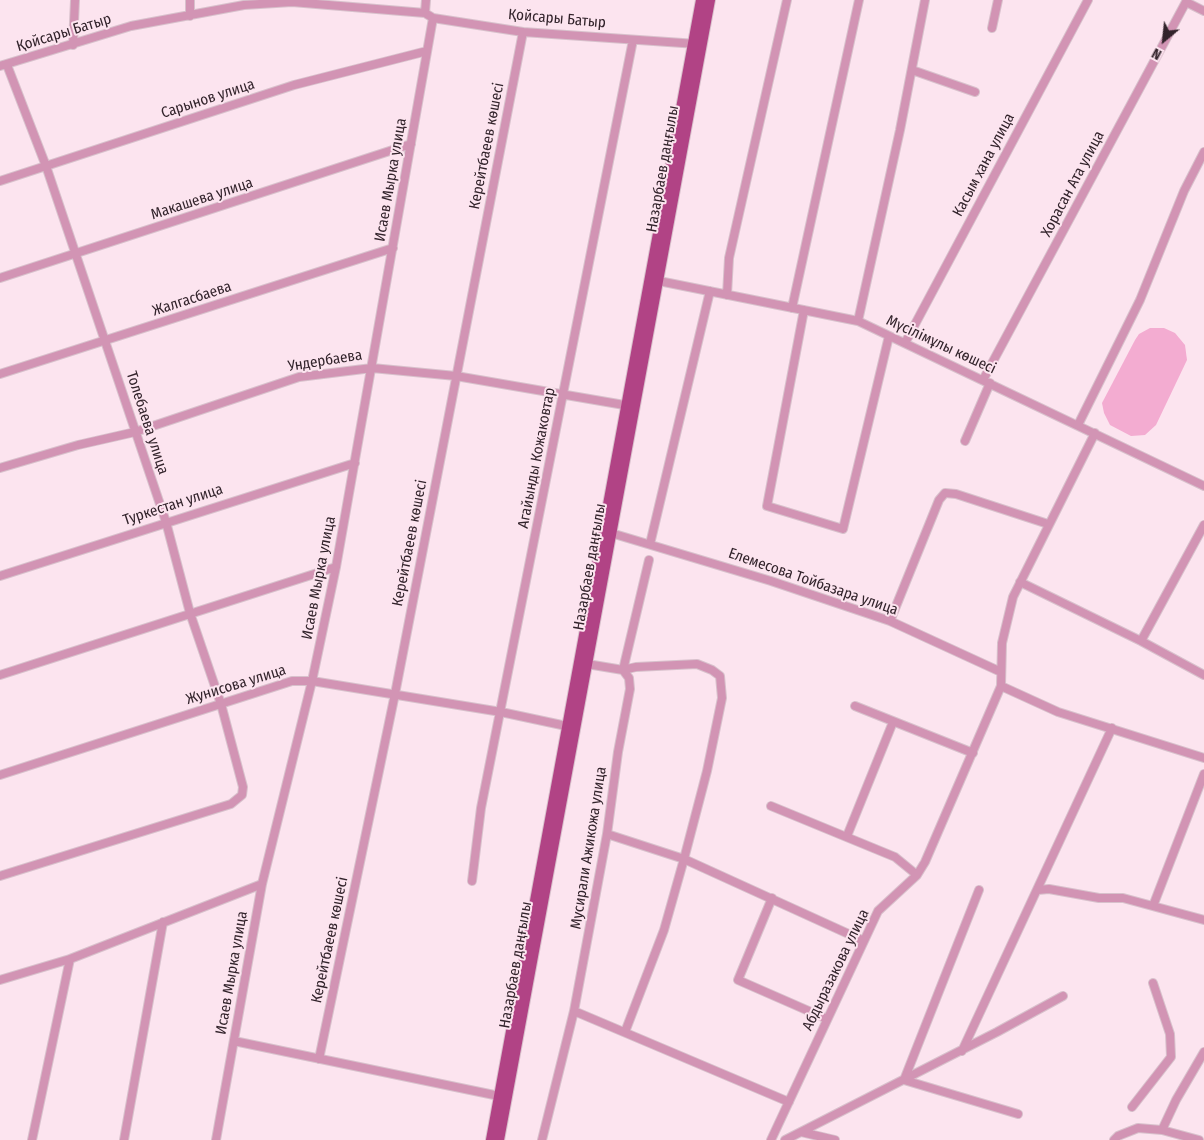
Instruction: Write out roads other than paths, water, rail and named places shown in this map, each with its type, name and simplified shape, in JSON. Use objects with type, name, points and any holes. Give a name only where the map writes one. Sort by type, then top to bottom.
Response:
[{"type":"main road","name":"Назарбаев даңғылы","points":[[491,1140],[631,407],[697,45],[701,0]]},
{"type":"main road","name":"Назарбаев даңғылы","points":[[697,45],[710,0]]},
{"type":"main road","name":"Назарбаев даңғылы","points":[[499,1140],[571,727],[587,664],[611,533],[631,407]]},
{"type":"street","points":[[73,45],[75,0]]},
{"type":"street","points":[[190,0],[190,16]]},
{"type":"street","points":[[426,0],[426,13]]},
{"type":"street","points":[[727,295],[729,258],[787,0]]},
{"type":"street","points":[[792,308],[859,0]]},
{"type":"street","points":[[858,321],[912,70],[925,0]]},
{"type":"street","points":[[992,28],[998,0]]},
{"type":"street","name":"Касым хана улица","points":[[905,343],[1088,0]]},
{"type":"street","name":"Қойсары Батыр","points":[[3,66],[131,26],[244,5],[292,1],[426,13],[434,18],[523,32],[697,45]]},
{"type":"street","points":[[1187,1],[1204,11]]},
{"type":"street","name":"Хорасан Ата улица","points":[[986,382],[1187,1]]},
{"type":"street","name":"Исаев Мырка улица","points":[[216,1140],[262,884],[312,681],[336,567],[434,18]]},
{"type":"street","name":"Керейтбаеев көшесі","points":[[319,1059],[395,694],[523,32]]},
{"type":"street","name":"Агайынды Кожаковтар","points":[[472,881],[481,808],[502,712],[633,40]]},
{"type":"street","name":"Сарынов улица","points":[[0,181],[294,85],[428,51]]},
{"type":"street","name":"Толебаева улица","points":[[0,876],[231,804],[242,795],[243,787],[221,704],[190,613],[166,522],[106,341],[46,166],[3,66]]},
{"type":"street","points":[[912,70],[975,92]]},
{"type":"street","name":"Макашева улица","points":[[0,278],[77,255],[411,144]]},
{"type":"street","points":[[1078,424],[1140,300],[1184,191],[1204,152]]},
{"type":"street","name":"Жалгасбаева","points":[[0,374],[393,248]]},
{"type":"street","name":"Мүсілімұлы көшесі","points":[[654,280],[858,321],[1078,424],[1204,486]]},
{"type":"street","points":[[650,544],[710,291]]},
{"type":"street","points":[[804,310],[768,506],[842,529],[889,336]]},
{"type":"street","name":"Ундербаева","points":[[0,468],[78,445],[135,432],[299,377],[372,368],[456,376],[631,407]]},
{"type":"street","points":[[965,441],[986,382]]},
{"type":"street","name":"Абдыразакова улица","points":[[771,1140],[878,911],[917,875],[925,862],[1000,686],[1002,643],[1013,597],[1048,524],[1096,433]]},
{"type":"street","name":"Туркестан улица","points":[[0,576],[355,463]]},
{"type":"street","points":[[890,621],[939,500],[945,492],[1048,524]]},
{"type":"street","points":[[1141,641],[1204,525]]},
{"type":"street","name":"Елемесова Тойбазара улица","points":[[611,533],[771,581],[890,621],[1001,672]]},
{"type":"street","points":[[623,670],[639,612],[649,560]]},
{"type":"street","points":[[0,675],[336,567]]},
{"type":"street","points":[[1020,582],[1141,641],[1204,676]]},
{"type":"street","points":[[587,664],[623,670],[636,667],[696,664],[712,670],[720,676],[722,698],[707,771],[684,860],[664,930],[625,1032]]},
{"type":"street","name":"Мусирали Ажикожа улица","points":[[542,1140],[574,1011],[607,834],[618,752],[630,690],[629,678],[623,670]]},
{"type":"street","name":"Жунисова улица","points":[[0,775],[292,681],[312,681],[395,694],[502,712],[571,727]]},
{"type":"street","points":[[1000,686],[1058,712],[1204,758]]},
{"type":"street","points":[[856,706],[973,753]]},
{"type":"street","points":[[847,836],[893,722]]},
{"type":"street","points":[[962,1050],[1112,728]]},
{"type":"street","points":[[1153,906],[1204,774]]},
{"type":"street","points":[[771,806],[895,857],[917,875]]},
{"type":"street","points":[[607,834],[684,860],[864,940]]},
{"type":"street","points":[[0,980],[70,959],[262,884]]},
{"type":"street","points":[[1038,890],[1049,889],[1099,898],[1123,898],[1204,920]]},
{"type":"street","points":[[904,1080],[979,890]]},
{"type":"street","points":[[772,898],[738,980],[827,1019]]},
{"type":"street","points":[[124,1140],[164,922]]},
{"type":"street","points":[[32,1140],[70,959]]},
{"type":"street","points":[[1132,1107],[1171,1057],[1170,1034],[1153,983]]},
{"type":"street","points":[[785,1140],[1063,996]]},
{"type":"street","points":[[574,1011],[789,1102]]},
{"type":"street","points":[[234,1041],[499,1096]]},
{"type":"street","points":[[1162,1130],[1176,1100],[1204,1052]]},
{"type":"street","points":[[904,1080],[1018,1114]]},
{"type":"street","points":[[1114,1140],[1118,1136],[1138,1128],[1162,1130],[1199,1140]]},
{"type":"street","points":[[801,1132],[834,1140]]}]
